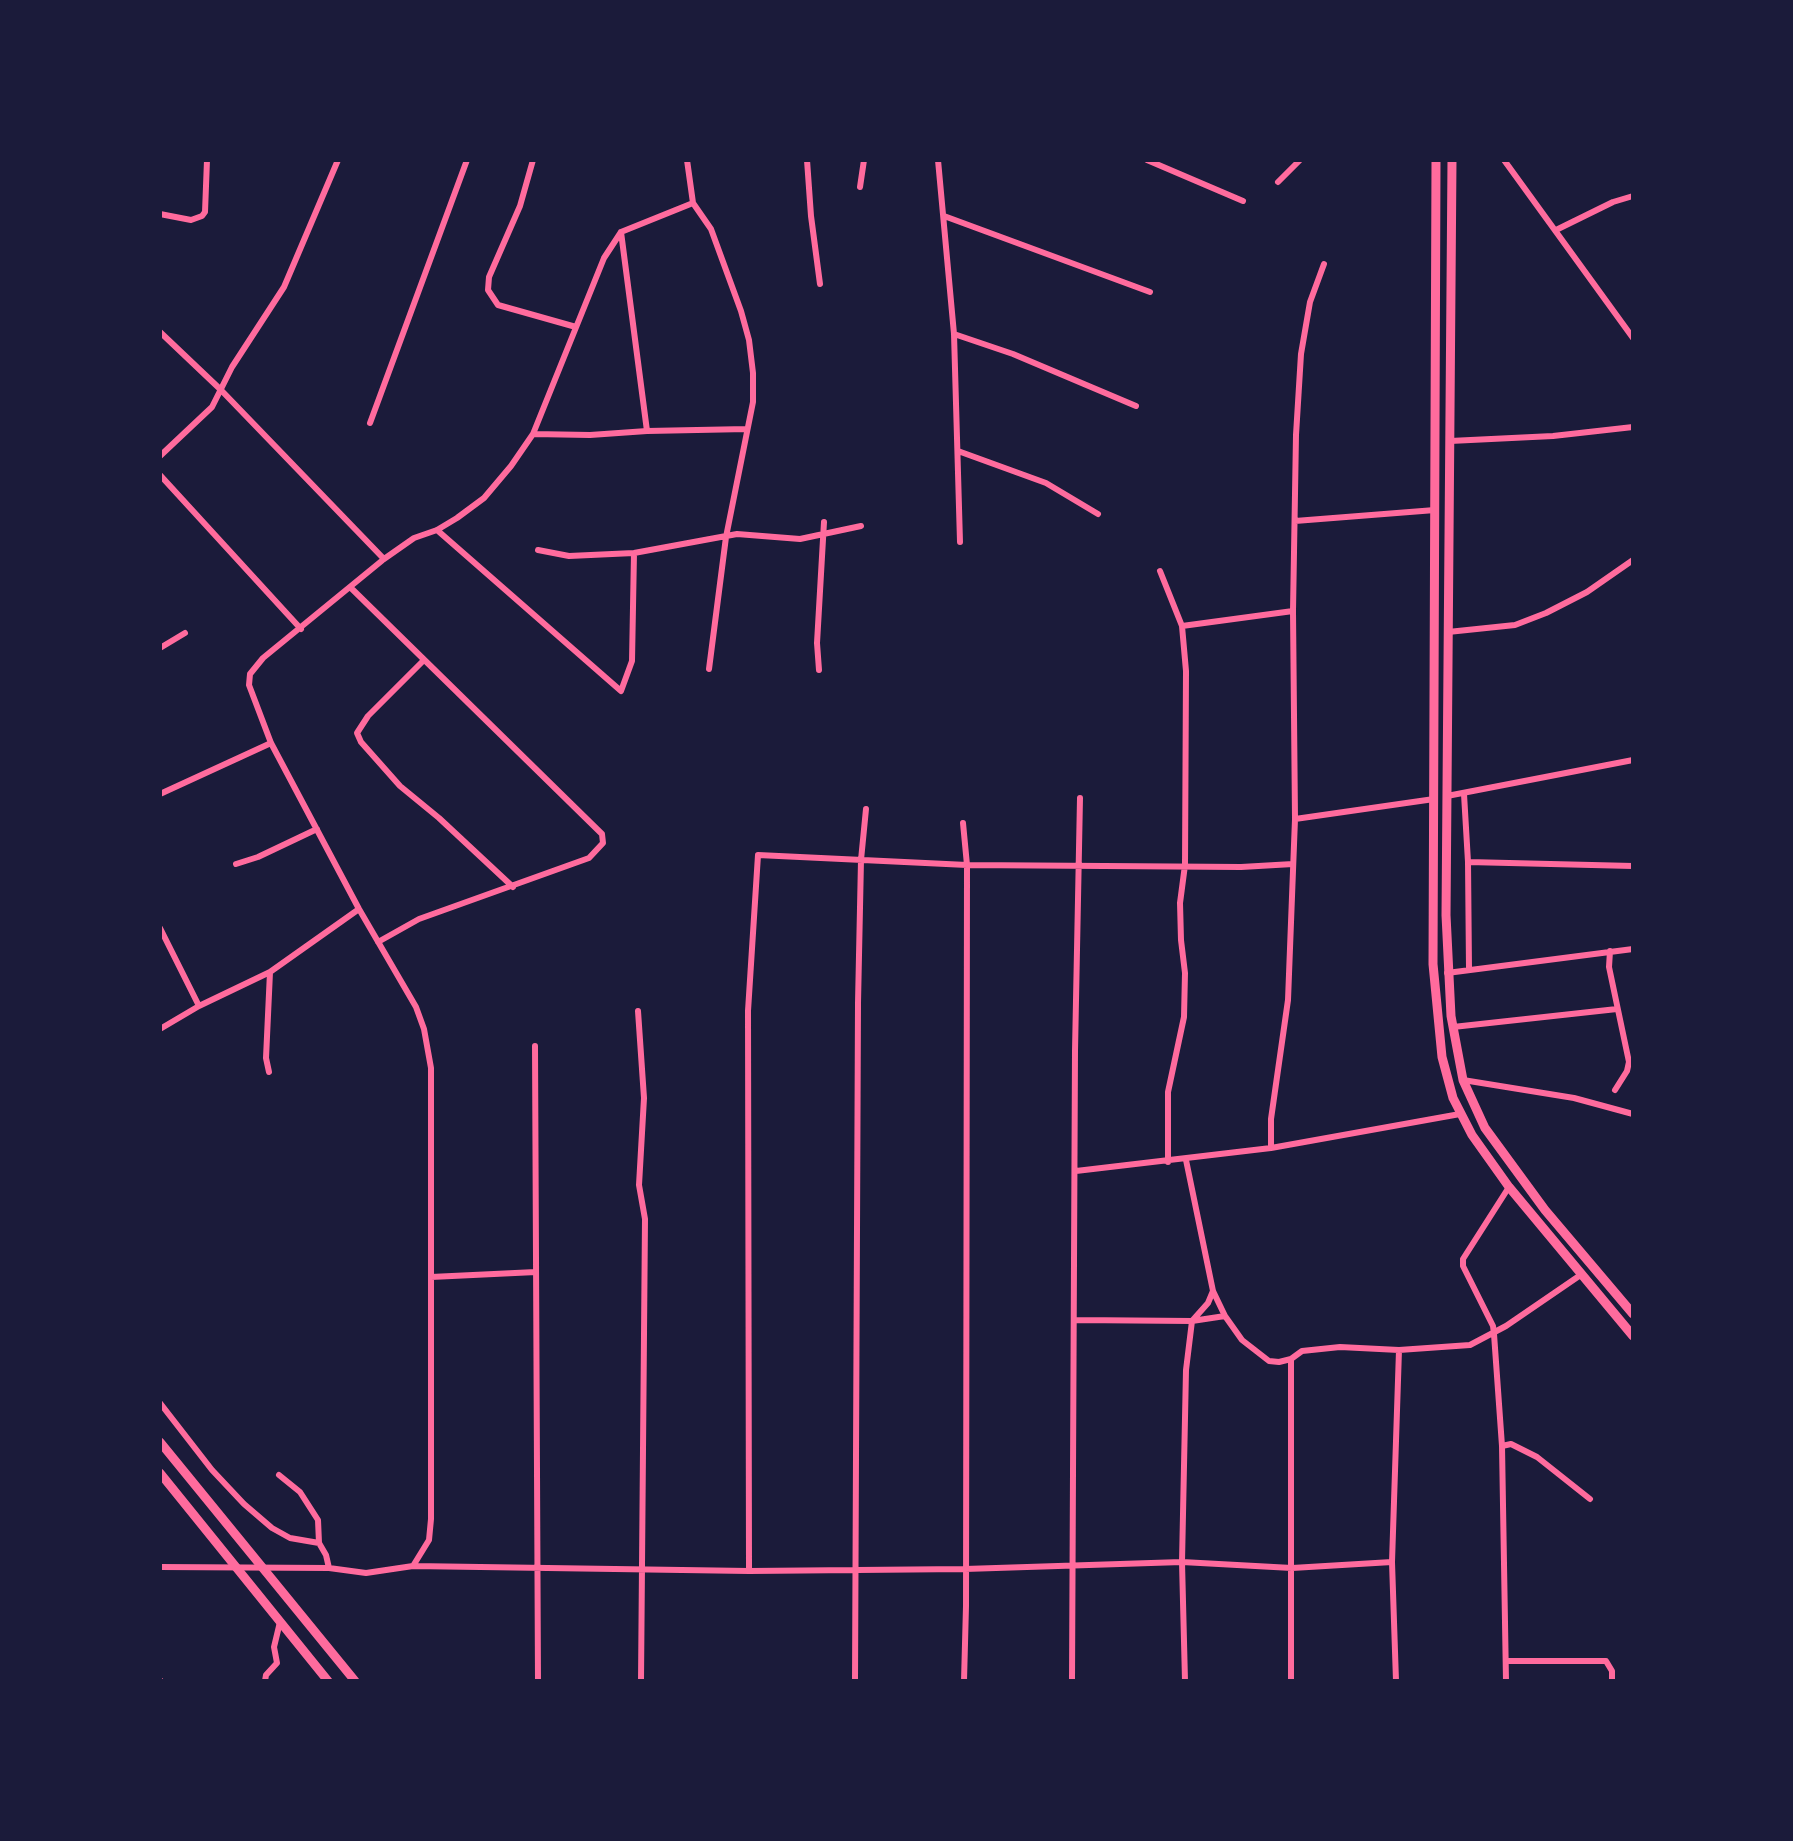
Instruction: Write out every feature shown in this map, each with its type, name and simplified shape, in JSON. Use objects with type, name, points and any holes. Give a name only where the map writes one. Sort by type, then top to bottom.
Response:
[{"type":"main road","points":[[1436,160],[1433,964],[1442,1057],[1460,1114],[1509,1187],[1633,1336]]},
{"type":"main road","points":[[1452,160],[1447,973],[1453,1027],[1463,1080],[1485,1128],[1515,1171],[1633,1314]]},
{"type":"main road","points":[[160,1442],[355,1681]]},
{"type":"main road","points":[[160,1473],[328,1681]]},
{"type":"street","points":[[160,214],[191,220],[202,216],[205,212],[207,160]]},
{"type":"street","points":[[160,456],[212,407],[220,389],[284,287],[338,160]]},
{"type":"street","points":[[370,423],[467,160]]},
{"type":"street","points":[[533,160],[520,206],[489,277],[488,290],[498,305],[576,327]]},
{"type":"street","points":[[687,160],[693,203],[711,229],[725,261],[749,340],[753,402],[726,537],[709,669]]},
{"type":"street","points":[[807,160],[820,284]]},
{"type":"street","points":[[860,187],[864,160]]},
{"type":"street","points":[[938,160],[954,334],[960,542]]},
{"type":"street","points":[[1147,160],[1243,201]]},
{"type":"street","points":[[1278,182],[1300,160]]},
{"type":"street","points":[[1504,160],[1630,327],[1633,338]]},
{"type":"street","points":[[1556,230],[1613,202],[1633,196]]},
{"type":"street","points":[[413,1566],[429,1540],[431,1519],[431,1068],[424,1029],[416,1007],[359,909],[271,743],[249,685],[250,674],[263,658],[384,559],[414,538],[437,530],[484,498],[533,434],[604,258],[621,232],[693,203]]},
{"type":"street","points":[[944,216],[1150,292]]},
{"type":"street","points":[[621,232],[647,431]]},
{"type":"street","points":[[1271,1148],[1271,1119],[1288,1000],[1295,819],[1293,611],[1296,435],[1301,354],[1310,302],[1324,264]]},
{"type":"street","points":[[160,332],[220,389],[384,559]]},
{"type":"street","points":[[954,334],[1013,354],[1136,406]]},
{"type":"street","points":[[1450,441],[1553,436],[1633,427]]},
{"type":"street","points":[[533,434],[747,429]]},
{"type":"street","points":[[958,451],[1046,483],[1098,514]]},
{"type":"street","points":[[160,475],[301,629]]},
{"type":"street","points":[[1295,521],[1435,510]]},
{"type":"street","points":[[819,670],[817,643],[824,522]]},
{"type":"street","points":[[538,550],[569,556],[634,553],[737,534],[800,539],[861,526]]},
{"type":"street","points":[[437,530],[621,691],[632,661],[634,553]]},
{"type":"street","points":[[1448,632],[1515,625],[1546,613],[1587,592],[1633,560]]},
{"type":"street","points":[[1160,571],[1182,626],[1186,671],[1185,865],[1180,903],[1185,973],[1184,1017],[1168,1092],[1168,1162]]},
{"type":"street","points":[[350,587],[602,834],[601,848],[589,858],[419,919],[378,942]]},
{"type":"street","points":[[1182,626],[1293,611]]},
{"type":"street","points":[[160,648],[185,633]]},
{"type":"street","points":[[424,660],[368,716],[357,733],[361,742],[400,786],[513,887]]},
{"type":"street","points":[[160,794],[271,743]]},
{"type":"street","points":[[1447,796],[1633,760]]},
{"type":"street","points":[[1464,794],[1469,969]]},
{"type":"street","points":[[1072,1681],[1075,1051],[1080,798]]},
{"type":"street","points":[[1295,819],[1434,799]]},
{"type":"street","points":[[855,1681],[858,1003],[861,860],[866,809]]},
{"type":"street","points":[[963,823],[967,865],[964,1681]]},
{"type":"street","points":[[236,864],[317,829]]},
{"type":"street","points":[[749,1571],[748,1011],[758,855],[967,865],[1241,867],[1293,864]]},
{"type":"street","points":[[1468,862],[1633,866]]},
{"type":"street","points":[[160,1029],[199,1006],[270,972],[359,909]]},
{"type":"street","points":[[160,928],[199,1006]]},
{"type":"street","points":[[1447,973],[1633,949]]},
{"type":"street","points":[[1610,951],[1609,967],[1629,1062],[1615,1090]]},
{"type":"street","points":[[269,1072],[266,1058],[270,972]]},
{"type":"street","points":[[1453,1027],[1617,1009]]},
{"type":"street","points":[[638,1011],[644,1098],[639,1185],[645,1219],[641,1681]]},
{"type":"street","points":[[535,1046],[538,1681]]},
{"type":"street","points":[[1463,1080],[1574,1098],[1633,1114]]},
{"type":"street","points":[[1076,1171],[1271,1148],[1460,1114]]},
{"type":"street","points":[[1186,1160],[1213,1291],[1225,1316],[1242,1340],[1269,1361],[1291,1359],[1302,1351],[1340,1347],[1399,1350],[1470,1345],[1494,1334],[1582,1274]]},
{"type":"street","points":[[1506,1681],[1502,1446],[1494,1334],[1493,1326],[1463,1266],[1463,1259],[1509,1187]]},
{"type":"street","points":[[431,1277],[536,1272]]},
{"type":"street","points":[[1185,1681],[1182,1562],[1186,1370],[1192,1321],[1208,1303],[1213,1291]]},
{"type":"street","points":[[1075,1320],[1192,1321],[1225,1316]]},
{"type":"street","points":[[1396,1681],[1392,1562],[1399,1350]]},
{"type":"street","points":[[1291,1359],[1291,1681]]},
{"type":"street","points":[[160,1403],[212,1470],[244,1504],[272,1528],[290,1538],[319,1543]]},
{"type":"street","points":[[1502,1446],[1511,1444],[1537,1457],[1590,1499]]},
{"type":"street","points":[[279,1475],[300,1492],[318,1520],[319,1543],[329,1568]]},
{"type":"street","points":[[160,1567],[329,1568],[366,1573],[413,1566],[749,1571],[965,1569],[1182,1562],[1292,1568],[1392,1562]]},
{"type":"street","points":[[265,1681],[266,1675],[277,1663],[274,1647],[280,1621]]},
{"type":"street","points":[[1506,1661],[1606,1661],[1612,1671],[1612,1681]]}]
